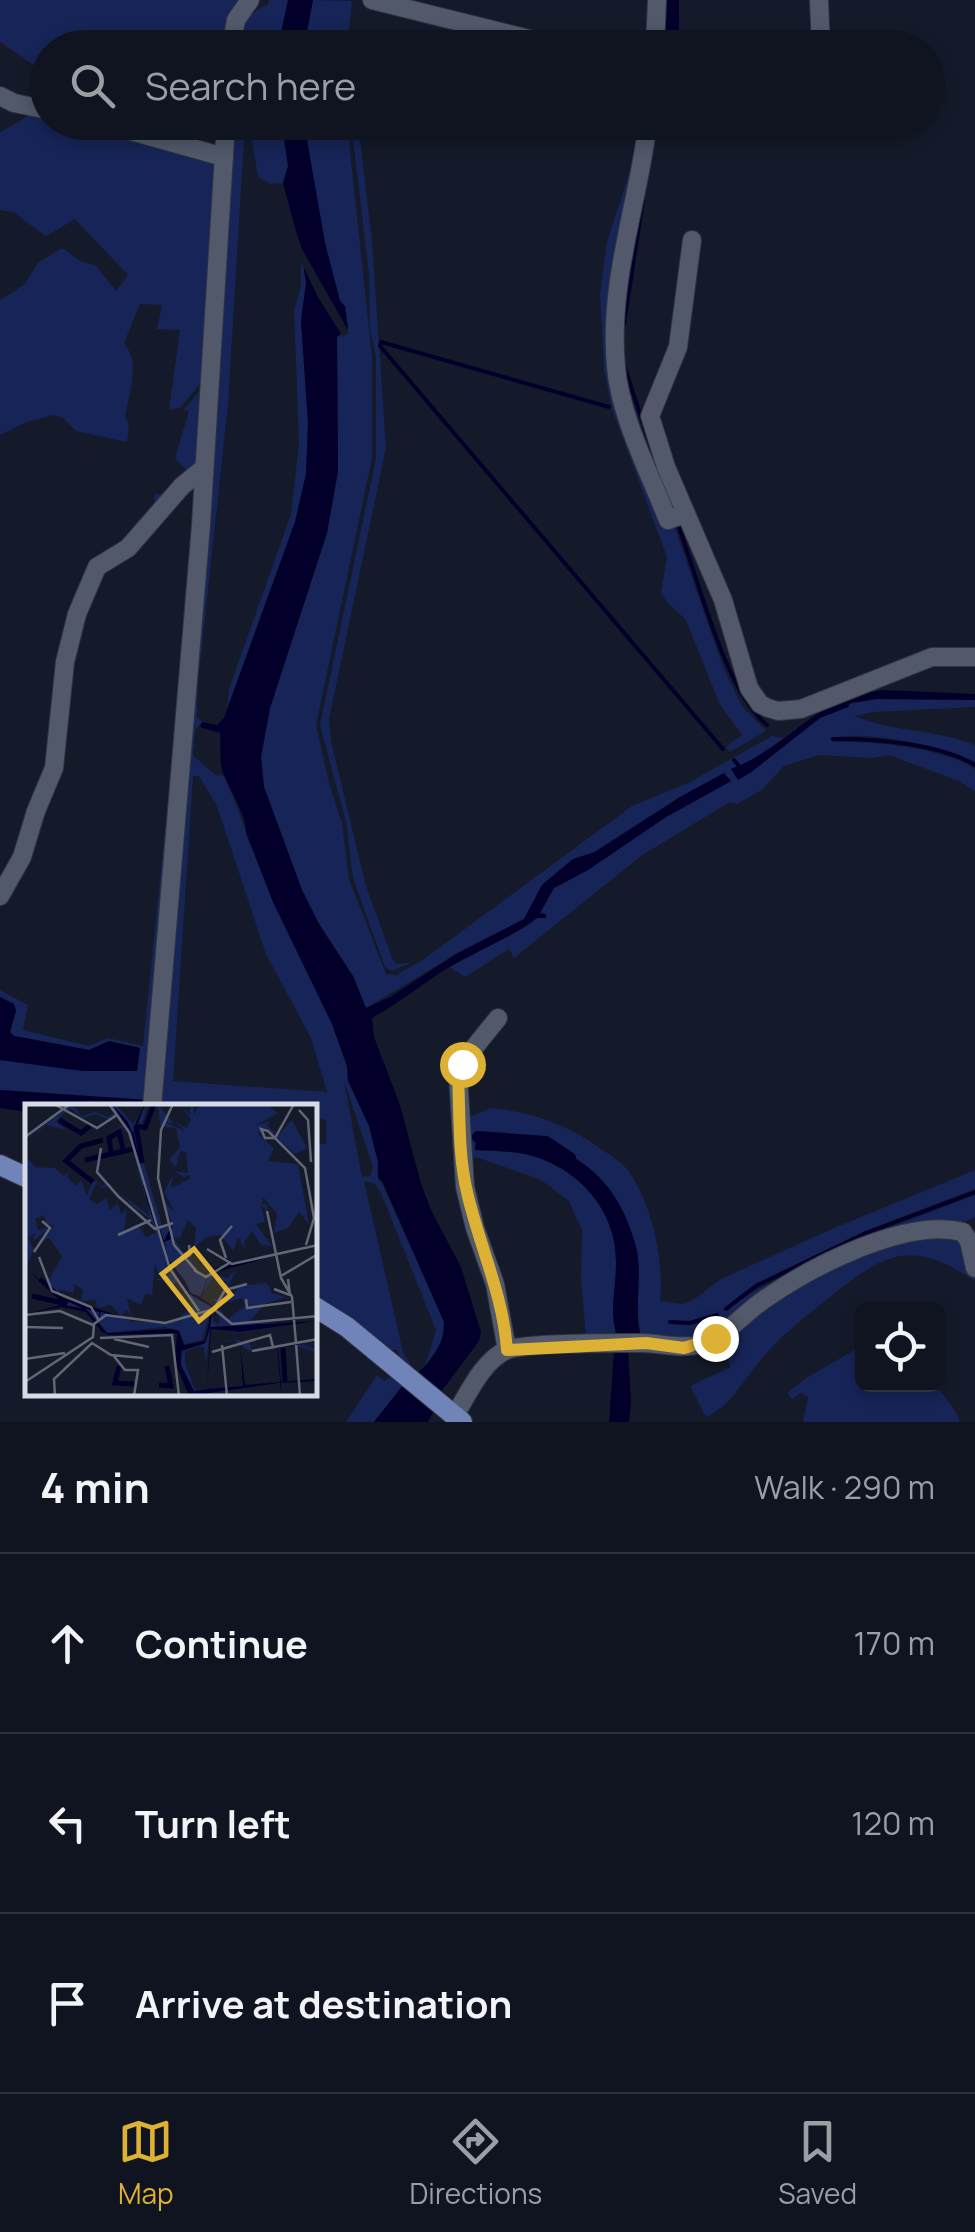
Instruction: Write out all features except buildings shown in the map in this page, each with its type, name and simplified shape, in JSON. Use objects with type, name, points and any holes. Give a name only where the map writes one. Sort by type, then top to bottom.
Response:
[{"type":"main road","points":[[0,1165],[25,1177]]},
{"type":"main road","points":[[318,1309],[347,1327],[452,1414]]},
{"type":"street","points":[[234,30],[236,20],[250,0]]},
{"type":"street","points":[[372,0],[493,30]]},
{"type":"street","points":[[656,30],[657,0]]},
{"type":"street","points":[[820,0],[821,30]]},
{"type":"street","points":[[0,96],[30,106]]},
{"type":"street","points":[[170,140],[224,157]]},
{"type":"street","points":[[152,1102],[204,468],[225,140]]},
{"type":"street","points":[[646,140],[618,277],[616,368],[632,426],[676,517],[723,600],[748,688],[760,704],[789,711],[932,657],[975,656]]},
{"type":"street","points":[[676,517],[650,416],[678,347],[692,240]]},
{"type":"street","points":[[0,896],[22,857],[54,768],[65,662],[77,614],[93,577],[98,568],[128,548],[182,486],[204,468]]},
{"type":"street","points":[[498,1018],[462,1064],[459,1086],[465,1187],[496,1284],[507,1350]]},
{"type":"street","points":[[452,1414],[483,1372],[507,1350],[612,1344],[684,1348],[704,1343],[787,1284],[829,1263],[906,1234],[969,1227],[975,1268]]},
{"type":"shaded area","points":[[0,0],[246,0],[229,30],[30,30],[30,62],[0,42]]},
{"type":"shaded area","points":[[269,0],[288,0],[282,30],[243,30],[255,11],[268,5]]},
{"type":"shaded area","points":[[288,0],[313,0],[307,30],[282,30]]},
{"type":"shaded area","points":[[313,0],[352,1],[349,30],[307,30]]},
{"type":"shaded area","points":[[666,0],[679,0],[679,30],[665,30]]},
{"type":"shaded area","points":[[30,113],[30,140],[144,140],[215,163],[208,374],[181,407],[169,410],[180,330],[157,329],[162,305],[140,304],[124,343],[133,369],[125,417],[129,425],[127,442],[76,431],[63,418],[53,415],[0,435],[0,300],[24,285],[38,263],[62,248],[82,262],[95,265],[116,291],[128,275],[75,219],[46,236],[13,212],[0,210],[0,132]]},
{"type":"shaded area","points":[[230,140],[244,140],[228,404],[198,683],[197,717],[202,722],[195,730],[193,755],[215,775],[225,776],[273,902],[332,1024],[347,1066],[348,1081],[369,1126],[377,1172],[444,1322],[442,1341],[425,1366],[436,1330],[381,1193],[374,1183],[364,1181],[403,1352],[416,1375],[405,1369],[397,1350],[389,1350],[318,1304],[318,1144],[326,1144],[326,1120],[318,1119],[318,1104],[157,1102]],"holes":[[[193,776],[199,776],[217,806],[266,954],[311,1038],[327,1092],[173,1081]],[[344,1081],[373,1167],[370,1176],[362,1177]]]},
{"type":"shaded area","points":[[252,140],[284,140],[288,166],[283,183],[271,184],[258,177]]},
{"type":"shaded area","points":[[284,140],[307,140],[325,243],[340,301],[345,306],[348,329],[337,337],[338,471],[327,533],[270,708],[261,757],[264,787],[302,890],[353,976],[366,1008],[524,919],[542,885],[573,859],[595,852],[724,773],[731,781],[554,888],[540,913],[546,914],[546,918],[537,918],[446,969],[372,1018],[374,1037],[400,1105],[421,1184],[461,1267],[481,1332],[479,1341],[438,1396],[413,1377],[435,1353],[444,1322],[378,1178],[369,1126],[348,1081],[347,1066],[332,1024],[273,902],[241,810],[223,773],[220,733],[200,727],[202,722],[217,725],[224,718],[295,522],[306,474],[308,423],[301,321],[306,283],[283,183],[288,166]]},
{"type":"shaded area","points":[[307,140],[349,140],[372,356],[372,458],[316,725],[342,823],[349,879],[386,974],[397,975],[424,959],[632,806],[690,782],[772,736],[784,738],[748,762],[750,773],[820,718],[850,704],[877,699],[975,700],[975,707],[854,716],[975,745],[975,762],[903,741],[862,736],[830,739],[945,755],[975,769],[975,791],[959,781],[889,755],[819,755],[784,766],[762,790],[737,804],[730,802],[641,856],[514,958],[509,949],[465,977],[450,967],[529,925],[554,888],[588,870],[666,817],[730,782],[724,774],[594,852],[573,859],[542,885],[524,919],[366,1008],[353,976],[302,890],[264,787],[261,757],[270,708],[327,533],[338,471],[337,337],[348,329],[345,306],[340,301],[325,243]]},
{"type":"shaded area","points":[[353,140],[360,140],[372,241],[386,448],[329,719],[366,886],[392,958],[396,964],[411,963],[392,971],[385,967],[353,878],[346,822],[320,725],[376,459],[376,356],[370,330],[369,273]]},
{"type":"shaded area","points":[[636,140],[640,140],[611,344],[723,667],[742,706],[766,731],[730,752],[726,747],[742,735],[720,705],[686,620],[661,592],[667,557],[612,409],[604,369],[600,294],[607,242],[634,158]]},
{"type":"shaded area","points":[[301,250],[306,283],[301,321],[308,423],[306,474],[295,522],[227,709],[229,689],[291,514],[299,444],[294,310],[301,287]]},
{"type":"shaded area","points":[[207,383],[200,453],[194,469],[153,515],[155,494],[168,494],[187,471],[175,458],[189,411],[183,410]]},
{"type":"shaded area","points":[[197,476],[199,525],[148,1100],[0,1090],[0,1060],[83,1071],[137,1071],[140,1048],[109,1041],[90,1050],[14,1036],[10,1032],[16,1010],[0,997],[0,990],[28,1005],[23,1030],[89,1046],[108,1038],[143,1046],[196,526],[197,489],[188,484]]},
{"type":"shaded area","points":[[883,690],[975,694],[975,700],[877,699],[850,703],[820,718],[738,780],[731,769],[771,748],[837,703]]},
{"type":"shaded area","points":[[0,997],[14,1004],[10,1032],[14,1036],[89,1050],[109,1041],[140,1048],[137,1071],[83,1071],[0,1060]]},
{"type":"shaded area","points":[[0,1090],[148,1100],[148,1104],[25,1104],[25,1112],[0,1108]]},
{"type":"shaded area","points":[[491,1108],[535,1116],[562,1126],[625,1167],[642,1196],[654,1231],[660,1301],[682,1304],[693,1300],[721,1279],[975,1170],[975,1189],[865,1231],[755,1284],[725,1310],[758,1289],[867,1236],[975,1195],[975,1217],[960,1224],[889,1236],[703,1341],[631,1336],[640,1332],[637,1256],[629,1226],[609,1191],[581,1162],[544,1144],[517,1138],[476,1141],[475,1150],[530,1155],[548,1161],[579,1181],[602,1209],[615,1244],[613,1310],[618,1340],[586,1337],[582,1230],[569,1201],[541,1180],[466,1157],[469,1117]]},
{"type":"shaded area","points":[[493,1136],[520,1139],[566,1153],[602,1180],[616,1198],[638,1257],[640,1333],[618,1340],[613,1310],[615,1244],[592,1194],[547,1161],[522,1154],[475,1150],[476,1141],[485,1142]]},
{"type":"shaded area","points":[[929,1235],[963,1238],[975,1281],[934,1260],[902,1256],[886,1260],[835,1293],[786,1333],[729,1400],[706,1417],[690,1386],[731,1367],[720,1343],[779,1295],[873,1249]]},
{"type":"shaded area","points":[[618,1349],[628,1349],[629,1422],[615,1422]]},
{"type":"shaded area","points":[[855,1350],[855,1392],[941,1392],[960,1422],[803,1422],[808,1397],[801,1393],[792,1399],[787,1393]]},
{"type":"shaded area","points":[[377,1375],[384,1381],[389,1377],[397,1382],[407,1380],[374,1422],[346,1422]]},
{"type":"shaded area","points":[[407,1380],[437,1405],[428,1422],[374,1422]]},
{"type":"pier","points":[[279,182],[302,249],[349,332],[343,337],[297,253]]},
{"type":"waterway","points":[[624,324],[643,200]]},
{"type":"waterway","points":[[609,407],[381,342],[380,346],[723,749]]},
{"type":"waterway","points":[[625,368],[665,490]]},
{"type":"waterway","points":[[678,525],[725,661],[752,709],[767,725]]},
{"type":"waterway","points":[[833,739],[906,744],[944,752],[975,765]]},
{"type":"waterway","points":[[734,760],[739,766]]},
{"type":"waterway","points":[[478,1137],[546,1142],[570,1158]]},
{"type":"waterway","points":[[726,1309],[756,1286],[866,1233],[975,1192]]},
{"type":"waterway","points":[[670,1322],[690,1323],[717,1315]]},
{"type":"waterway","points":[[615,1422],[620,1352]]},
{"type":"route","points":[[462,1064],[458,1076],[465,1187],[496,1284],[507,1350],[646,1343],[684,1348],[715,1338]]}]
